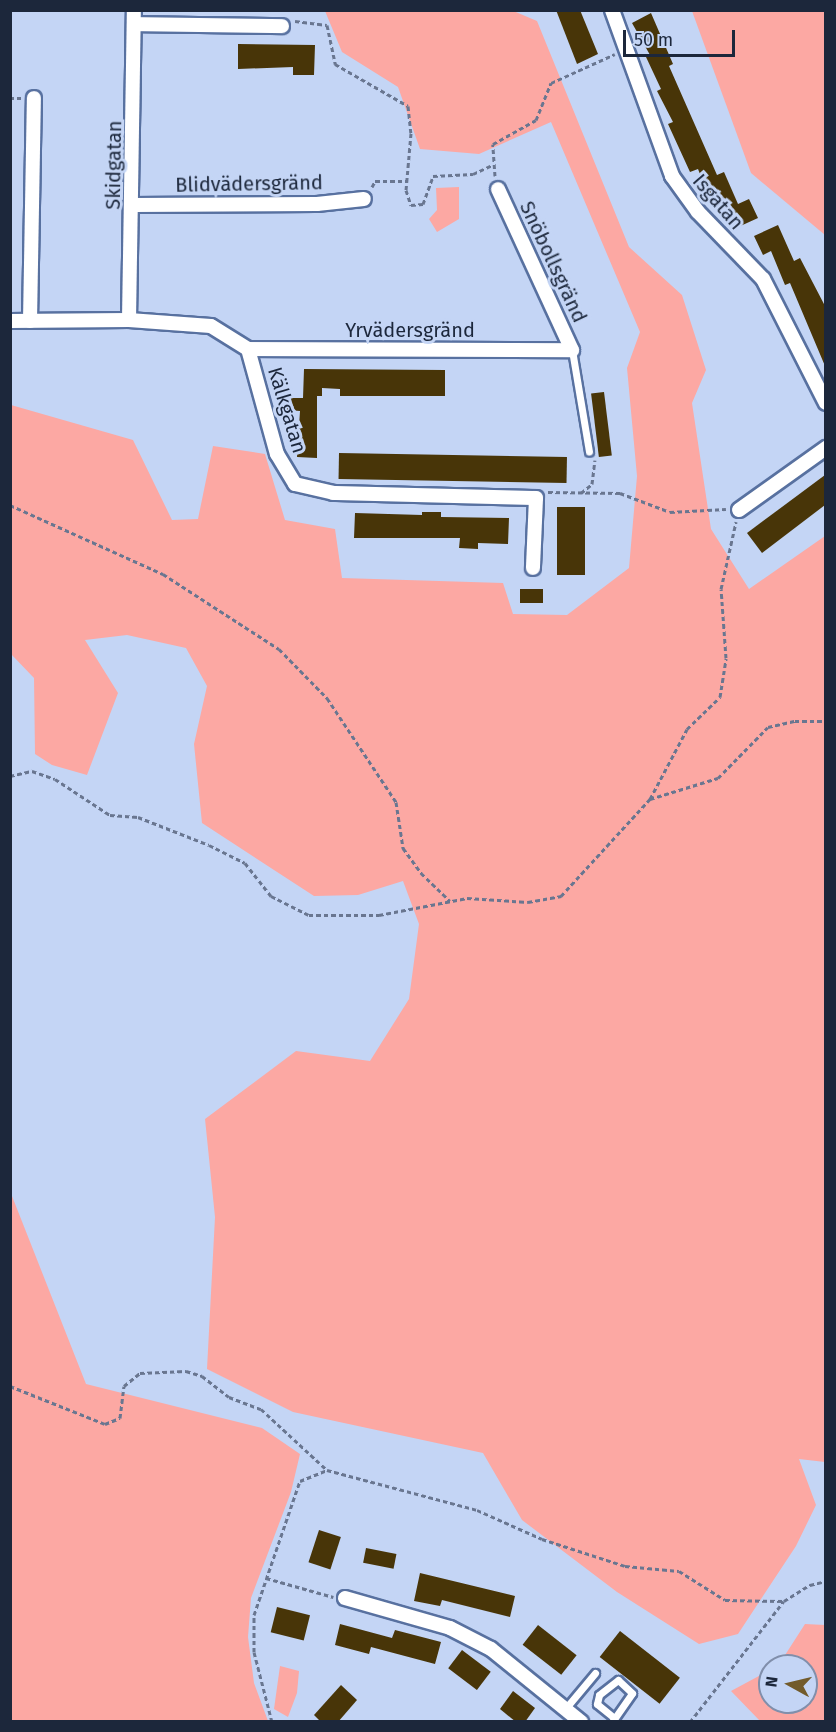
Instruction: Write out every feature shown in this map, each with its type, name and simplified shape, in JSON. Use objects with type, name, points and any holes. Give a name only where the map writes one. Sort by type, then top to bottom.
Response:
[{"type":"street","name":"Isgatan","points":[[612,10],[672,176],[698,212],[763,279],[825,403]]},
{"type":"street","points":[[134,17],[282,26]]},
{"type":"street","name":"Skidgatan","points":[[129,320],[134,205],[134,17]]},
{"type":"street","points":[[30,321],[34,98]]},
{"type":"street","name":"Snöbollsgränd","points":[[498,189],[572,350]]},
{"type":"street","name":"Blidvädersgränd","points":[[134,205],[317,204],[364,199]]},
{"type":"street","name":"Kälkgatan","points":[[10,321],[129,320],[211,326],[248,349],[276,454],[295,484],[333,493],[536,498]]},
{"type":"street","name":"Yrvädersgränd","points":[[248,349],[572,350]]},
{"type":"street","points":[[739,510],[825,448]]},
{"type":"street","points":[[533,568],[536,498]]},
{"type":"street","points":[[345,1598],[450,1628],[491,1649],[581,1722]]},
{"type":"lane","points":[[572,350],[578,366],[589,452]]},
{"type":"lane","points":[[565,1709],[596,1673]]},
{"type":"lane","points":[[618,1680],[632,1693],[613,1720],[597,1704],[599,1695],[618,1680]]},
{"type":"path","points":[[282,26],[294,21],[327,25],[334,64],[408,106],[411,133],[406,181],[409,201],[418,207],[425,199],[433,176],[473,174],[492,165]]},
{"type":"path","points":[[498,189],[492,165],[495,141],[537,120],[551,83],[626,50]]},
{"type":"path","points":[[364,199],[375,181],[406,181]]},
{"type":"path","points":[[580,493],[587,490],[594,477],[595,459],[589,452]]},
{"type":"path","points":[[10,776],[32,771],[55,779],[110,815],[138,817],[209,845],[245,863],[271,896],[309,915],[379,915],[482,897],[528,902],[561,896],[650,799],[687,729],[720,697],[726,658],[722,589],[739,510],[670,512],[662,506],[620,493],[547,492],[536,498]]},
{"type":"path","points":[[10,505],[163,574],[279,649],[327,698],[396,802],[404,848],[421,873],[451,901]]},
{"type":"path","points":[[650,799],[718,778],[768,727],[795,721],[825,722]]},
{"type":"path","points":[[10,1386],[105,1425],[120,1418],[124,1386],[140,1373],[186,1371],[202,1376],[229,1396],[261,1409],[327,1470],[477,1509],[542,1539],[625,1566],[679,1571],[725,1600],[784,1602]]},
{"type":"path","points":[[272,1722],[262,1693],[252,1635],[266,1578],[300,1481],[327,1470]]},
{"type":"path","points":[[266,1578],[345,1598]]},
{"type":"path","points":[[690,1722],[784,1602],[810,1585],[825,1581]]},
{"type":"shaded area","points":[[511,10],[537,21],[629,247],[682,295],[706,370],[692,403],[711,529],[749,589],[825,536],[825,1462],[799,1459],[816,1505],[796,1546],[738,1634],[699,1644],[617,1592],[522,1520],[483,1453],[293,1412],[207,1369],[215,1217],[205,1119],[296,1051],[370,1061],[409,999],[419,924],[403,881],[358,895],[314,896],[202,823],[194,744],[207,686],[186,648],[127,635],[85,640],[118,693],[87,775],[52,765],[35,754],[34,678],[11,654],[11,405],[133,440],[172,520],[198,519],[213,446],[265,454],[285,520],[335,529],[342,578],[503,583],[513,614],[567,615],[629,568],[637,476],[627,368],[640,332],[551,122],[479,154],[420,149],[398,87],[342,52],[325,11]]},
{"type":"shaded area","points":[[692,11],[825,11],[825,235],[751,173]]},
{"type":"shaded area","points":[[459,187],[459,219],[437,232],[429,219],[437,210],[436,188]]},
{"type":"shaded area","points":[[10,1191],[86,1384],[262,1428],[300,1454],[291,1492],[251,1598],[248,1637],[254,1683],[268,1721],[11,1721]]},
{"type":"shaded area","points":[[805,1624],[825,1625],[825,1721],[760,1721],[731,1691],[758,1676],[758,1714],[818,1714],[818,1654],[786,1654]]},
{"type":"shaded area","points":[[280,1666],[299,1671],[297,1693],[288,1717],[274,1709]]},
{"type":"building","points":[[556,10],[580,10],[598,54],[577,64]]},
{"type":"building","points":[[651,13],[673,64],[669,66],[717,175],[724,172],[738,204],[749,199],[758,218],[736,228],[721,195],[710,200],[698,169],[690,172],[668,124],[673,122],[657,91],[661,89],[646,57],[650,55],[632,23]]},
{"type":"building","points":[[238,44],[315,45],[314,75],[293,75],[293,67],[238,69]]},
{"type":"building","points":[[778,225],[794,261],[800,258],[825,306],[825,366],[790,283],[785,285],[771,251],[763,255],[754,236]]},
{"type":"building","points":[[304,369],[445,370],[445,396],[340,396],[340,389],[322,388],[322,396],[317,396],[317,458],[297,457],[300,411],[287,410],[287,398],[303,398]]},
{"type":"building","points":[[604,392],[612,456],[599,457],[591,394]]},
{"type":"building","points":[[339,453],[567,457],[567,483],[339,479]]},
{"type":"building","points":[[825,475],[825,505],[762,553],[747,533]]},
{"type":"building","points":[[557,507],[585,507],[585,575],[557,575]]},
{"type":"building","points":[[422,512],[441,512],[441,517],[509,518],[508,544],[478,543],[478,549],[459,548],[460,538],[354,538],[355,513],[422,515]]},
{"type":"building","points":[[520,589],[543,589],[543,603],[520,603]]},
{"type":"building","points":[[319,1530],[341,1537],[330,1569],[308,1562]]},
{"type":"building","points":[[366,1548],[396,1554],[394,1569],[363,1563]]},
{"type":"building","points":[[420,1573],[515,1596],[510,1617],[442,1600],[440,1606],[414,1601]]},
{"type":"building","points":[[277,1607],[310,1615],[304,1640],[271,1632]]},
{"type":"building","points":[[340,1624],[392,1638],[395,1630],[441,1642],[435,1664],[371,1647],[369,1654],[335,1645]]},
{"type":"building","points":[[538,1625],[577,1655],[561,1675],[523,1645]]},
{"type":"building","points":[[620,1631],[680,1678],[660,1704],[600,1657]]},
{"type":"building","points":[[462,1650],[491,1672],[477,1690],[448,1668]]},
{"type":"building","points":[[341,1685],[357,1700],[338,1722],[321,1722],[314,1715]]},
{"type":"building","points":[[513,1691],[535,1708],[525,1722],[516,1722],[500,1709]]}]
